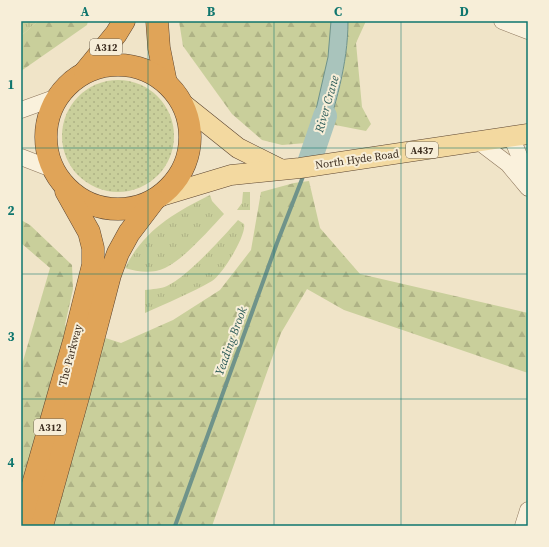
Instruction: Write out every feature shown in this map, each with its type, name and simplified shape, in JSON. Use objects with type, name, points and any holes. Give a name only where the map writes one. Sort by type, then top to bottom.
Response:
[{"type":"highway","name":"A312","points":[[85,72],[116,34],[124,21]]},
{"type":"highway","points":[[157,21],[159,48],[166,83]]},
{"type":"highway","points":[[64,187],[76,197],[96,206],[117,210],[139,206],[156,199],[171,186],[182,172],[188,155],[190,132],[183,104],[166,83],[148,71],[127,65],[106,65],[85,72]]},
{"type":"highway","name":"The Parkway","points":[[42,526],[83,344],[93,265],[93,248],[89,232],[82,217],[52,168],[46,151],[45,132],[49,114],[57,98],[69,83],[85,72]]},
{"type":"highway","name":"The Parkway","points":[[21,526],[83,344],[118,254],[129,233],[156,199]]},
{"type":"main road","name":"North Hyde Road","points":[[183,104],[238,148],[280,169]]},
{"type":"main road","name":"North Hyde Road","points":[[156,199],[217,178],[280,169],[308,167],[520,135]]},
{"type":"street","points":[[502,21],[528,31]]},
{"type":"street","points":[[21,110],[57,98]]},
{"type":"street","points":[[520,135],[523,166],[528,187]]},
{"type":"street","points":[[479,142],[508,164],[528,187]]},
{"type":"street","points":[[21,157],[52,168]]},
{"type":"street","points":[[524,526],[528,510]]},
{"type":"green space","points":[[21,21],[38,21],[21,36]]},
{"type":"green space","points":[[38,21],[88,21],[87,25],[21,71],[21,36]]},
{"type":"green space","points":[[179,21],[331,21],[331,33],[324,83],[316,117],[306,143],[282,145],[262,140],[232,114],[183,46]]},
{"type":"green space","points":[[348,21],[366,21],[356,43],[362,107],[371,124],[366,131],[330,124],[343,73],[347,48]]},
{"type":"green space","points":[[118,80],[139,84],[158,96],[170,115],[174,136],[170,157],[158,176],[139,188],[118,192],[97,188],[78,176],[66,157],[62,136],[66,115],[78,96],[97,84]]},
{"type":"green space","points":[[309,181],[320,228],[360,274],[528,313],[528,373],[344,310],[307,289],[281,333],[212,526],[21,526],[21,368],[50,268],[21,243],[21,220],[30,225],[72,265],[73,289],[65,325],[121,343],[173,320],[220,290],[251,250],[261,192],[294,183]]},
{"type":"green space","points":[[243,192],[250,192],[250,210],[237,210],[242,203]]},
{"type":"green space","points":[[210,195],[212,201],[224,214],[196,244],[180,258],[165,268],[150,272],[135,271],[125,268],[141,243],[161,224],[172,216]]},
{"type":"green space","points":[[238,220],[244,224],[242,237],[222,271],[212,281],[196,290],[145,313],[145,290],[162,288],[175,281],[194,266]]},
{"type":"water","points":[[331,21],[348,21],[346,53],[343,69],[323,146],[307,149],[328,57]]},
{"type":"waterway","name":"River Crane","points":[[309,163],[325,116]]},
{"type":"waterway","name":"Yeading Brook","points":[[175,526],[277,243],[304,174]]}]
